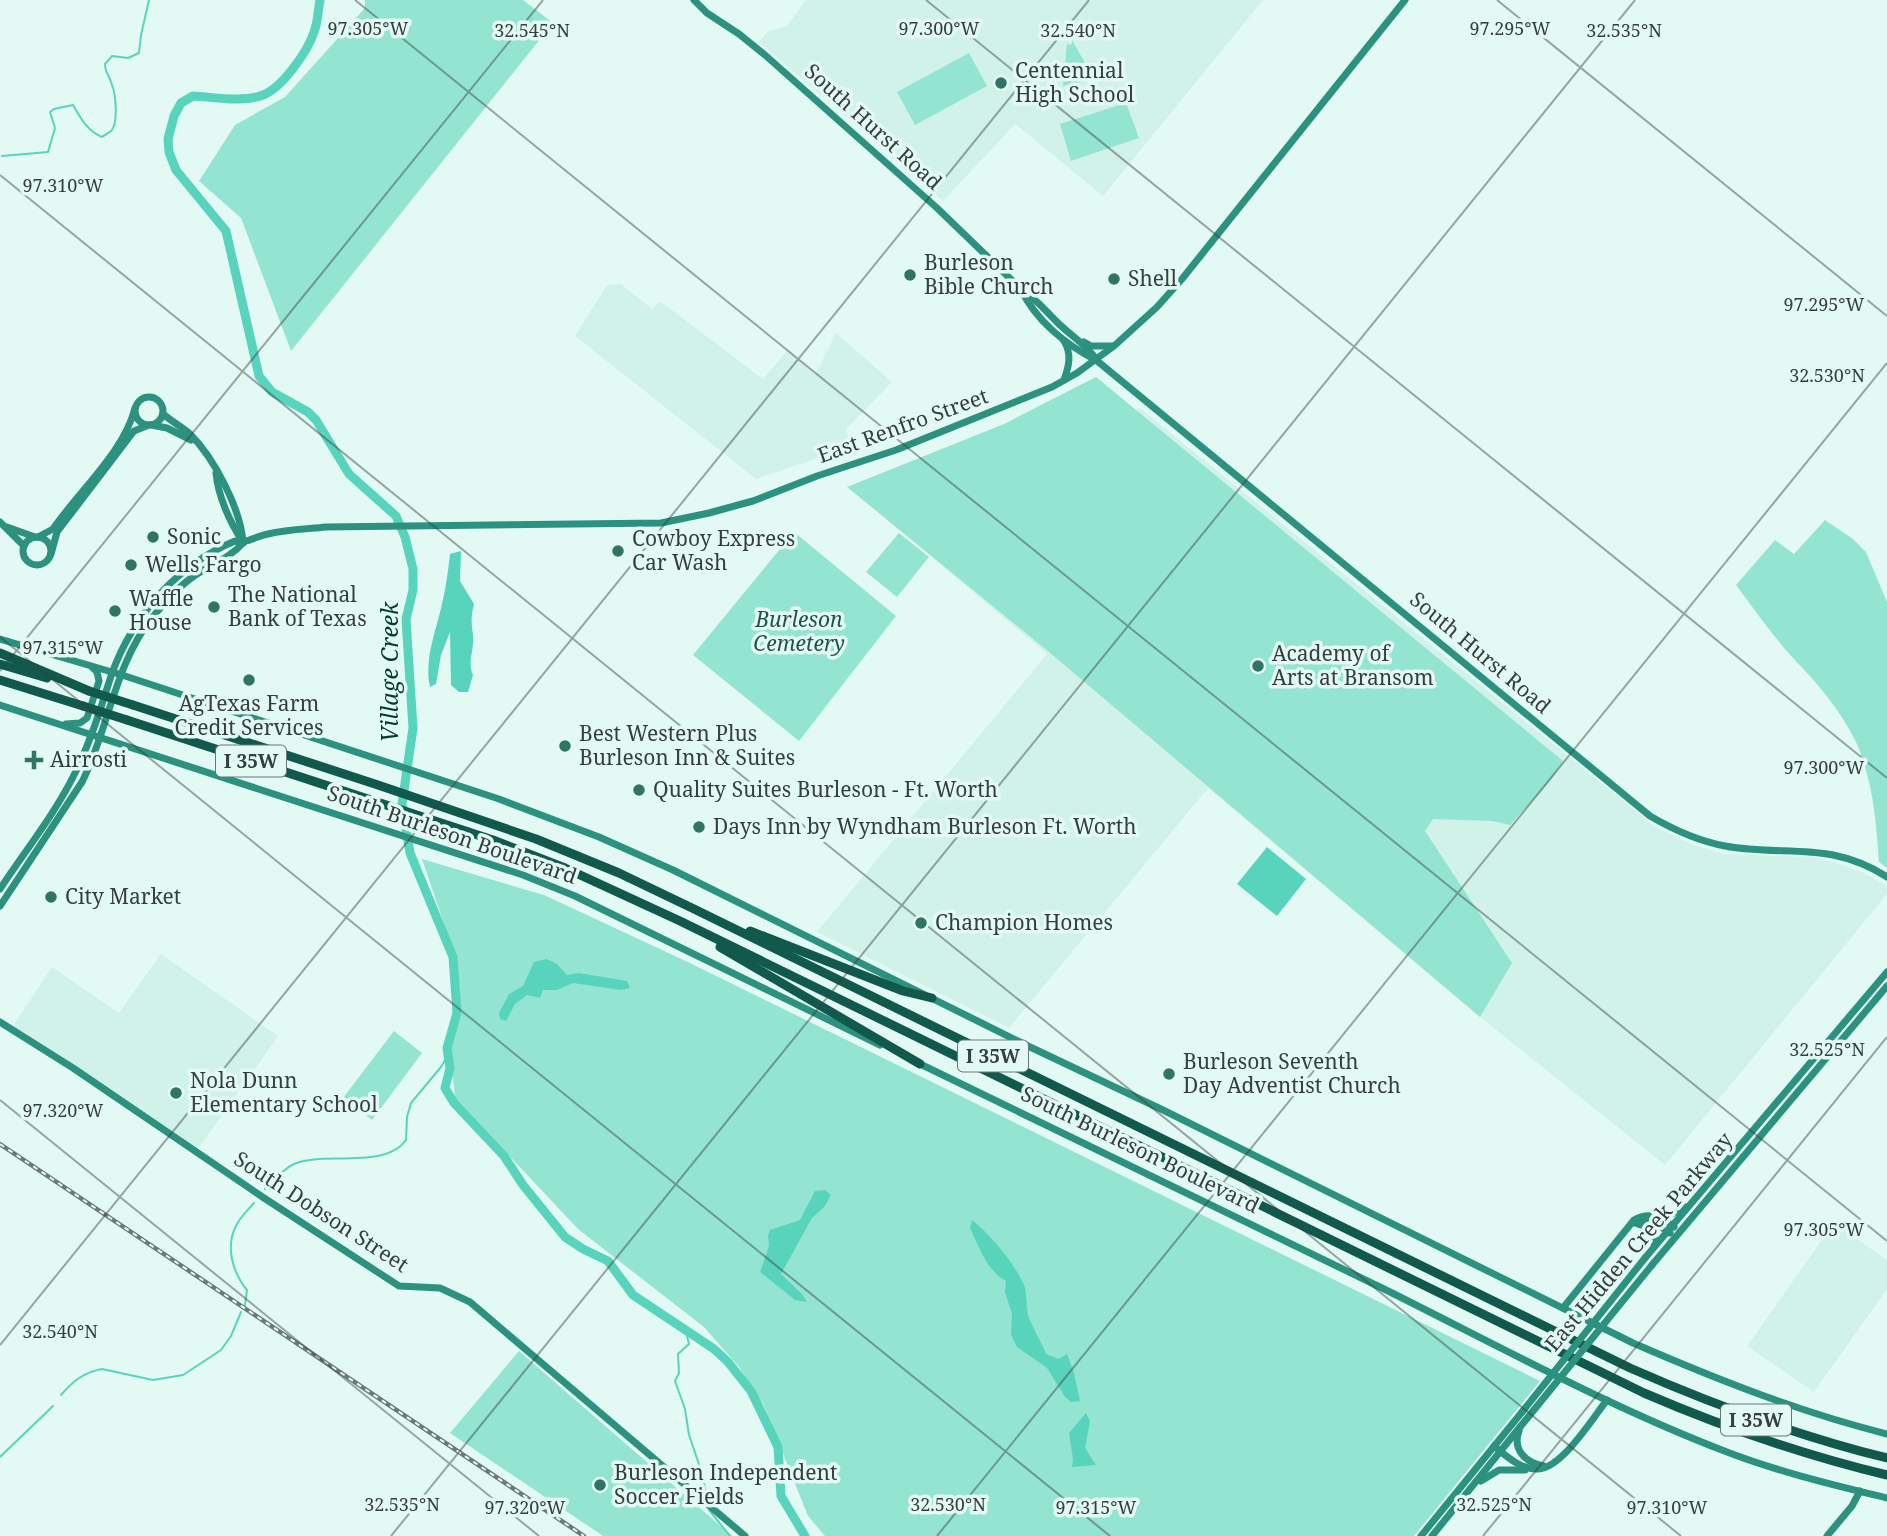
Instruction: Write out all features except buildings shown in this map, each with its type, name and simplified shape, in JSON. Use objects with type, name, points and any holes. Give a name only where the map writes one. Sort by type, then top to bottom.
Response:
[{"type":"highway","points":[[0,653],[89,691]]},
{"type":"highway","name":"I 35W","points":[[0,664],[436,804],[584,858],[692,908],[1630,1368],[1750,1418],[1887,1458]]},
{"type":"highway","name":"I 35W","points":[[0,680],[376,802],[565,868],[680,921],[1644,1393],[1779,1446],[1887,1475]]},
{"type":"highway","points":[[692,908],[903,991],[932,998]]},
{"type":"highway","points":[[680,921],[920,1064]]},
{"type":"main road","name":"South Hurst Road","points":[[694,0],[706,13],[765,55],[886,162],[1021,289],[1043,305],[1055,320],[1088,348],[1096,360]]},
{"type":"main road","name":"East Renfro Street","points":[[0,906],[82,782],[122,675],[147,624],[192,578],[236,551],[243,543],[266,534],[293,530],[661,523],[753,501],[895,450],[990,413],[1064,380],[1114,346],[1157,307],[1405,0]]},
{"type":"main road","name":"South Hurst Road","points":[[1021,289],[1026,300],[1059,335],[1096,360],[1650,816],[1687,835],[1713,844],[1824,853],[1856,862],[1887,877]]},
{"type":"main road","points":[[1059,335],[1067,345],[1070,355],[1064,380]]},
{"type":"main road","points":[[1077,339],[1091,346],[1114,346]]},
{"type":"main road","points":[[150,397],[162,404],[163,414],[159,421],[134,431],[57,532],[51,554],[43,564],[33,565],[24,556],[24,547],[29,540],[53,529],[122,440],[140,400],[150,397]]},
{"type":"main road","points":[[135,408],[139,421],[167,428],[197,444]]},
{"type":"main road","points":[[163,414],[189,433],[224,482],[242,527],[243,543]]},
{"type":"main road","points":[[2,524],[48,542],[51,554]]},
{"type":"main road","points":[[2,524],[24,547]]},
{"type":"main road","name":"East Renfro Street","points":[[91,734],[113,673],[144,613],[169,584],[192,564],[227,544],[235,541],[243,543]]},
{"type":"main road","points":[[147,624],[154,609],[170,590],[169,584]]},
{"type":"main road","points":[[0,639],[122,675],[499,799],[600,837],[673,870],[1633,1343],[1694,1370],[1837,1421],[1887,1434]]},
{"type":"main road","points":[[62,725],[80,723],[87,718],[99,681],[97,672],[92,667]]},
{"type":"main road","name":"South Burleson Boulevard","points":[[0,705],[523,875],[575,896],[1267,1231],[1607,1400],[1730,1453],[1887,1498]]},
{"type":"main road","points":[[0,889],[76,773],[91,734]]},
{"type":"main road","name":"East Hidden Creek Parkway","points":[[1420,1536],[1498,1448],[1654,1247],[1887,972]]},
{"type":"main road","name":"East Hidden Creek Parkway","points":[[1517,1424],[1887,986]]},
{"type":"main road","name":"South Dobson Street","points":[[0,1022],[399,1286],[440,1288],[470,1302],[746,1536]]},
{"type":"main road","points":[[1563,1308],[1632,1223],[1643,1216],[1679,1212],[1715,1177]]},
{"type":"main road","points":[[1657,1216],[1678,1235]]},
{"type":"main road","points":[[1632,1223],[1650,1221],[1670,1228]]},
{"type":"main road","points":[[1632,1223],[1652,1231],[1655,1236],[1654,1247]]},
{"type":"main road","points":[[1468,1493],[1485,1477],[1499,1470],[1535,1469],[1556,1462],[1607,1400]]},
{"type":"main road","points":[[1517,1424],[1517,1444],[1522,1456],[1533,1464],[1548,1466]]},
{"type":"main road","points":[[1498,1448],[1515,1462],[1535,1469]]},
{"type":"main road","name":"East Hidden Creek Parkway","points":[[1432,1536],[1468,1493],[1498,1448]]},
{"type":"main road","points":[[1827,1536],[1853,1506],[1860,1492]]},
{"type":"shaded area","name":"Centennial High School","points":[[806,0],[1263,0],[1103,196],[1015,124],[943,201],[759,42],[767,32],[787,26]]},
{"type":"shaded area","points":[[621,284],[652,309],[660,301],[763,379],[788,350],[815,375],[836,333],[892,382],[846,429],[849,439],[832,453],[756,479],[575,336],[607,285]]},
{"type":"shaded area","name":"Academy of Arts at Bransom","points":[[1140,408],[1654,826],[1693,845],[1725,854],[1810,857],[1831,861],[1862,872],[1887,886],[1887,894],[1665,1165],[1480,1017],[1208,788],[1009,1028],[817,932],[1047,654],[887,520]]},
{"type":"shaded area","points":[[461,551],[460,581],[474,604],[471,665],[473,675],[468,692],[459,692],[451,685],[450,632],[441,655],[436,684],[430,687],[428,666],[445,592],[450,554]]},
{"type":"shaded area","points":[[1267,847],[1306,879],[1277,916],[1237,884]]},
{"type":"shaded area","name":"Nola Dunn Elementary School","points":[[161,954],[278,1036],[198,1149],[13,1026],[52,967],[119,1013]]},
{"type":"shaded area","points":[[547,959],[557,964],[567,975],[579,973],[627,981],[630,988],[621,990],[573,983],[557,990],[543,990],[540,998],[527,995],[515,1004],[506,1021],[500,1019],[499,1013],[509,994],[523,986],[534,962]]},
{"type":"shaded area","points":[[825,1190],[831,1195],[825,1206],[812,1218],[781,1274],[807,1302],[795,1300],[760,1272],[769,1246],[768,1236],[770,1230],[800,1220],[815,1191]]},
{"type":"shaded area","points":[[972,1220],[1003,1251],[1016,1270],[1025,1288],[1028,1315],[1046,1354],[1059,1359],[1067,1354],[1080,1401],[1071,1402],[1065,1397],[1047,1368],[1017,1347],[1011,1335],[1012,1314],[1005,1292],[1006,1281],[999,1277],[984,1258],[970,1228]]},
{"type":"shaded area","points":[[1834,1223],[1887,1260],[1887,1289],[1814,1392],[1747,1346]]},
{"type":"shaded area","points":[[1086,1413],[1090,1421],[1085,1448],[1096,1465],[1072,1467],[1069,1433]]},
{"type":"green space","points":[[365,0],[523,0],[553,23],[291,351],[241,218],[199,181],[235,125],[285,97],[365,8]]},
{"type":"green space","points":[[1072,40],[1094,79],[1063,86],[1067,42],[1068,45],[1072,44]]},
{"type":"green space","points":[[969,53],[987,86],[915,125],[897,92]]},
{"type":"green space","points":[[1126,103],[1139,138],[1071,161],[1060,124]]},
{"type":"green space","name":"Academy of Arts at Bransom","points":[[1096,377],[1563,761],[1551,780],[1510,825],[1492,821],[1433,819],[1425,831],[1512,963],[1480,1017],[1049,652],[847,487],[1004,424]]},
{"type":"green space","points":[[1825,520],[1853,539],[1866,552],[1887,602],[1887,868],[1879,862],[1870,786],[1862,756],[1850,730],[1827,697],[1777,640],[1736,585],[1775,540],[1794,554]]},
{"type":"green space","name":"Burleson Cemetery","points":[[794,532],[896,616],[799,741],[693,655]]},
{"type":"green space","points":[[899,533],[929,557],[897,597],[866,572]]},
{"type":"green space","points":[[422,859],[544,895],[690,963],[1540,1381],[1414,1536],[825,1536],[808,1516],[763,1404],[739,1367],[704,1327],[578,1229],[455,1098],[450,1047],[459,1015],[456,959]]},
{"type":"green space","points":[[394,1031],[422,1053],[372,1120],[343,1098]]},
{"type":"green space","name":"Burleson Independent Soccer Fields","points":[[519,1351],[732,1536],[603,1536],[450,1433]]},
{"type":"waterway","points":[[2,156],[48,152],[55,128],[50,112],[54,109],[73,105],[92,131],[102,137],[112,130],[115,101],[105,64],[112,56],[128,58],[139,53],[149,0]]},
{"type":"waterway","name":"Village Creek","points":[[320,0],[311,40],[278,85],[255,97],[237,99],[193,96],[181,103],[174,116],[168,139],[169,152],[176,170],[226,231],[259,376],[272,392],[308,412],[316,420],[349,474],[396,516],[405,537],[413,569],[413,590],[406,619],[413,728],[402,804],[410,853],[453,957],[457,1013],[447,1048],[450,1068],[445,1088],[454,1103],[504,1156],[523,1185],[565,1237],[608,1261],[633,1295],[714,1349],[728,1362],[751,1391],[778,1447],[781,1496],[805,1536]]},
{"type":"waterway","points":[[265,1189],[282,1172],[306,1160],[369,1157],[384,1155],[396,1149],[406,1140],[411,1103],[448,1055]]},
{"type":"waterway","points":[[245,1305],[247,1290],[234,1268],[231,1242],[238,1223],[254,1203]]},
{"type":"waterway","points":[[61,1395],[79,1378],[102,1369],[153,1380],[183,1375],[221,1350],[231,1336],[241,1312]]},
{"type":"waterway","points":[[686,1332],[689,1344],[678,1354],[679,1373],[675,1381],[685,1409],[689,1435],[703,1476],[706,1496]]},
{"type":"waterway","points":[[0,1457],[53,1406]]},
{"type":"waterway","points":[[709,1510],[730,1536]]},
{"type":"railway","points":[[0,1144],[584,1536]]},
{"type":"place","name":"Centennial High School","points":[[1001,83]]},
{"type":"place","name":"Burleson Bible Church","points":[[910,275]]},
{"type":"place","name":"Shell","points":[[1114,279]]},
{"type":"place","name":"Sonic","points":[[153,537]]},
{"type":"place","name":"Cowboy Express Car Wash","points":[[618,551]]},
{"type":"place","name":"Wells Fargo","points":[[131,565]]},
{"type":"place","name":"The National Bank of Texas","points":[[214,607]]},
{"type":"place","name":"Waffle House","points":[[115,611]]},
{"type":"place","name":"Academy of Arts at Bransom","points":[[1258,666]]},
{"type":"place","name":"AgTexas Farm Credit Services","points":[[249,680]]},
{"type":"place","name":"Best Western Plus Burleson Inn & Suites","points":[[565,746]]},
{"type":"place","name":"Airrosti","points":[[34,760]]},
{"type":"place","name":"Quality Suites Burleson - Ft. Worth","points":[[639,790]]},
{"type":"place","name":"Days Inn by Wyndham Burleson Ft. Worth","points":[[699,827]]},
{"type":"place","name":"City Market","points":[[51,897]]},
{"type":"place","name":"Champion Homes","points":[[921,923]]},
{"type":"place","name":"Burleson Seventh Day Adventist Church","points":[[1169,1074]]},
{"type":"place","name":"Nola Dunn Elementary School","points":[[176,1093]]},
{"type":"place","name":"Burleson Independent Soccer Fields","points":[[600,1485]]}]
